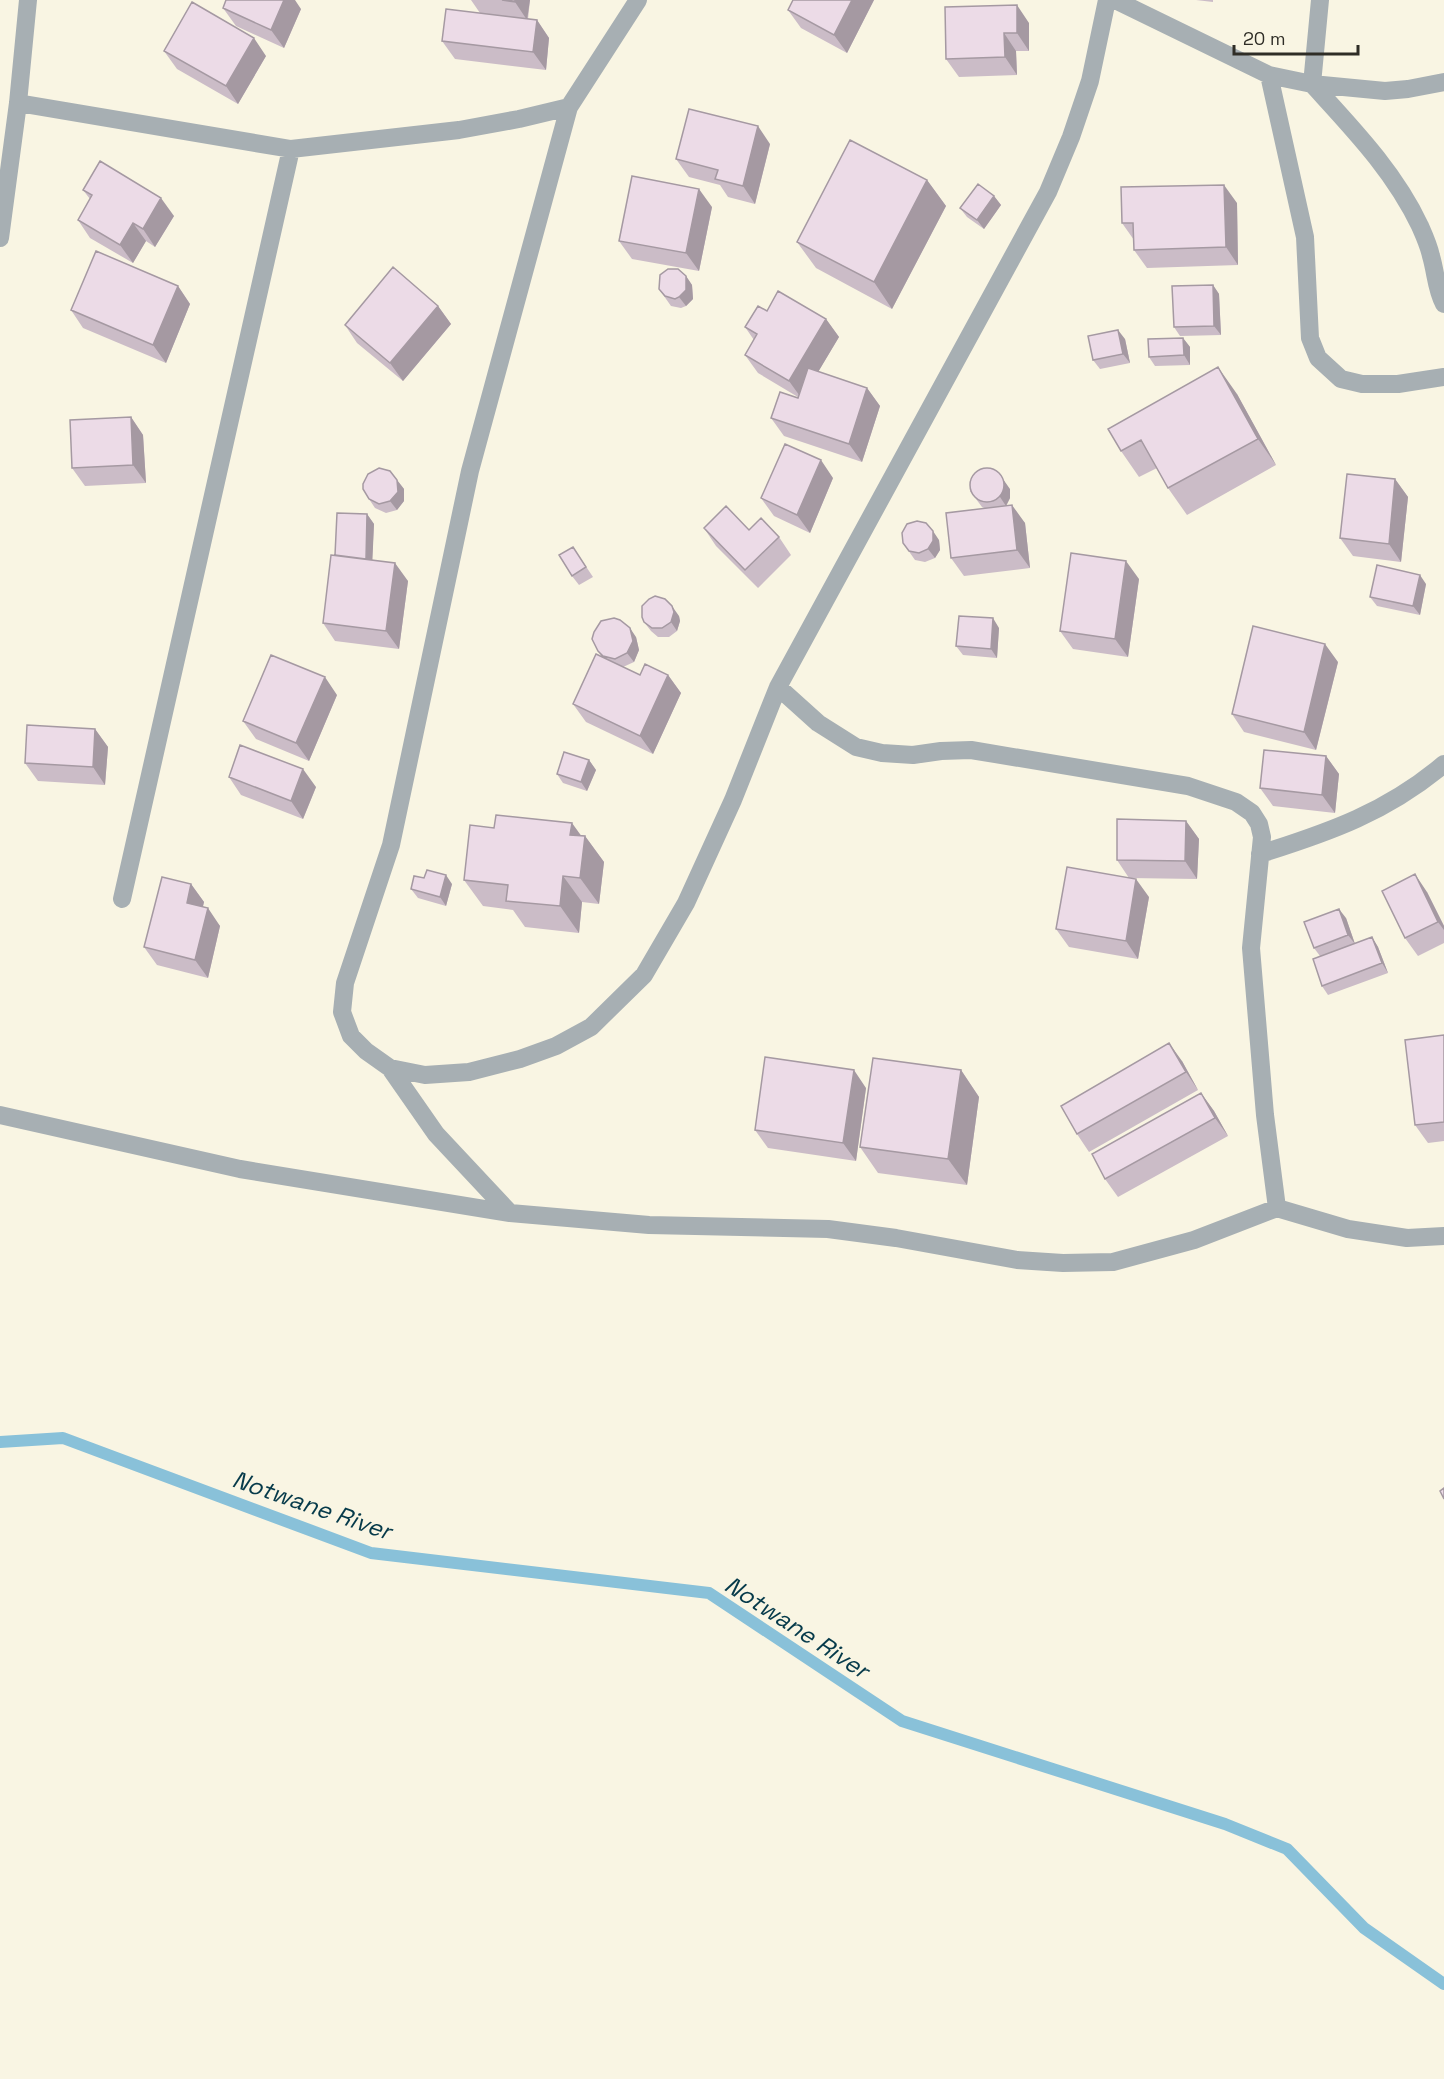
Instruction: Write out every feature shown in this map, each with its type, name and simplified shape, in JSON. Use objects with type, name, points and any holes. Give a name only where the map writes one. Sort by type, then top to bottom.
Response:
[{"type":"street","points":[[0,238],[18,103],[28,0]]},
{"type":"street","points":[[510,1213],[436,1134],[390,1068],[366,1051],[351,1036],[342,1012],[345,983],[391,845],[470,471],[569,107],[638,0]]},
{"type":"street","points":[[390,1068],[425,1075],[469,1072],[520,1059],[556,1046],[591,1027],[644,975],[686,903],[733,800],[778,687],[1048,192],[1071,138],[1090,81],[1107,0]]},
{"type":"street","points":[[1115,0],[1269,75],[1312,84],[1385,91],[1444,82]]},
{"type":"street","points":[[1320,0],[1312,84],[1362,138],[1400,192],[1420,226],[1431,255],[1439,294],[1444,304]]},
{"type":"street","points":[[1269,75],[1305,237],[1310,338],[1318,358],[1341,379],[1362,384],[1398,384],[1444,377]]},
{"type":"street","points":[[18,103],[291,149],[459,130],[569,107]]},
{"type":"street","points":[[122,899],[291,149]]},
{"type":"street","points":[[778,687],[818,723],[856,747],[882,753],[912,755],[971,750],[1188,786],[1236,802],[1252,813],[1262,837],[1251,948],[1265,1116],[1277,1208]]},
{"type":"street","points":[[1260,854],[1326,833],[1378,809],[1419,785],[1444,764]]},
{"type":"street","points":[[0,1115],[240,1169],[510,1213],[649,1225],[828,1229],[896,1238],[1017,1260],[1063,1263],[1113,1262],[1194,1240],[1277,1208],[1360,1231],[1407,1238],[1444,1236]]},
{"type":"building","points":[[226,0],[284,0],[271,30],[223,8]]},
{"type":"building","points":[[793,0],[852,0],[834,35],[788,10]]},
{"type":"building","points":[[192,2],[254,38],[226,86],[164,51]]},
{"type":"building","points":[[1017,5],[1017,33],[1004,33],[1005,57],[946,59],[945,7]]},
{"type":"building","points":[[446,9],[537,20],[533,52],[442,41]]},
{"type":"building","points":[[689,109],[758,126],[743,186],[715,179],[718,170],[676,159]]},
{"type":"building","points":[[850,140],[927,180],[874,282],[797,242]]},
{"type":"building","points":[[100,161],[161,198],[143,229],[133,223],[120,245],[78,220],[92,195],[83,190]]},
{"type":"building","points":[[632,176],[699,189],[686,253],[619,241]]},
{"type":"building","points":[[978,184],[994,196],[977,220],[960,208]]},
{"type":"building","points":[[1224,185],[1226,247],[1134,250],[1133,223],[1122,223],[1121,187]]},
{"type":"building","points":[[96,251],[178,286],[153,345],[71,310]]},
{"type":"building","points":[[393,267],[438,306],[390,363],[345,325]]},
{"type":"building","points":[[668,269],[678,269],[686,276],[686,290],[675,299],[665,296],[659,289],[660,275]]},
{"type":"building","points":[[1213,285],[1214,326],[1174,327],[1172,286]]},
{"type":"building","points":[[778,291],[826,319],[789,381],[745,355],[757,334],[745,327],[758,306],[767,311]]},
{"type":"building","points":[[1118,330],[1123,354],[1093,360],[1088,336]]},
{"type":"building","points":[[1183,338],[1184,355],[1149,357],[1148,339]]},
{"type":"building","points":[[1218,367],[1258,439],[1168,488],[1141,440],[1121,451],[1108,429]]},
{"type":"building","points":[[808,368],[867,388],[849,444],[771,418],[780,392],[798,398]]},
{"type":"building","points":[[131,417],[133,465],[72,468],[70,420]]},
{"type":"building","points":[[785,444],[821,460],[797,515],[761,498]]},
{"type":"building","points":[[379,468],[390,471],[397,480],[398,492],[390,501],[379,504],[369,499],[363,489],[363,484],[368,474]]},
{"type":"building","points":[[987,468],[999,473],[1004,485],[999,497],[987,502],[975,497],[970,485],[975,473]]},
{"type":"building","points":[[1347,474],[1395,479],[1389,544],[1340,538]]},
{"type":"building","points":[[1012,505],[1017,550],[951,558],[946,513]]},
{"type":"building","points":[[726,506],[749,530],[761,518],[779,537],[745,570],[704,528]]},
{"type":"building","points":[[337,513],[367,514],[366,559],[335,555]]},
{"type":"building","points":[[917,521],[926,523],[933,531],[933,541],[928,549],[919,553],[909,551],[903,543],[902,533],[907,524]]},
{"type":"building","points":[[573,547],[586,567],[572,576],[559,555]]},
{"type":"building","points":[[1071,553],[1126,561],[1115,639],[1060,631]]},
{"type":"building","points":[[331,555],[395,563],[386,631],[323,623]]},
{"type":"building","points":[[1377,565],[1420,575],[1413,606],[1370,597]]},
{"type":"building","points":[[655,596],[665,599],[674,612],[671,622],[662,628],[652,628],[644,622],[642,617],[642,606]]},
{"type":"building","points":[[959,616],[993,618],[991,649],[956,646]]},
{"type":"building","points":[[614,618],[630,628],[633,641],[627,653],[615,659],[603,656],[592,639],[601,621]]},
{"type":"building","points":[[1253,626],[1325,644],[1304,732],[1232,714]]},
{"type":"building","points":[[596,654],[640,675],[645,664],[668,675],[640,736],[573,704]]},
{"type":"building","points":[[271,655],[325,677],[296,743],[243,721]]},
{"type":"building","points":[[27,725],[95,729],[93,767],[25,763]]},
{"type":"building","points":[[240,745],[303,769],[291,801],[229,777]]},
{"type":"building","points":[[1264,750],[1326,756],[1322,795],[1260,788]]},
{"type":"building","points":[[564,752],[589,760],[581,782],[557,774]]},
{"type":"building","points":[[496,815],[572,823],[570,835],[585,836],[580,878],[563,876],[560,906],[506,901],[508,885],[464,880],[470,825],[494,828]]},
{"type":"building","points":[[1117,819],[1186,821],[1185,861],[1117,860]]},
{"type":"building","points":[[1067,867],[1136,879],[1126,941],[1056,929]]},
{"type":"building","points":[[427,870],[446,875],[440,897],[411,889],[414,876],[424,878]]},
{"type":"building","points":[[1415,874],[1438,922],[1405,938],[1382,891]]},
{"type":"building","points":[[162,877],[191,884],[187,903],[208,908],[195,960],[144,947]]},
{"type":"building","points":[[1339,909],[1348,935],[1314,948],[1304,922]]},
{"type":"building","points":[[1372,937],[1382,963],[1322,986],[1313,959]]},
{"type":"building","points":[[1444,1035],[1444,1122],[1415,1125],[1405,1040]]},
{"type":"building","points":[[1169,1043],[1186,1072],[1077,1134],[1061,1106]]},
{"type":"building","points":[[765,1057],[854,1070],[843,1143],[755,1130]]},
{"type":"building","points":[[873,1058],[961,1070],[948,1159],[860,1147]]},
{"type":"building","points":[[1201,1093],[1215,1118],[1105,1179],[1092,1154]]},
{"type":"waterway","name":"Notwane River","points":[[0,1442],[63,1438],[371,1553],[709,1593],[902,1721],[1225,1824],[1287,1849],[1364,1928],[1444,1984]]}]
